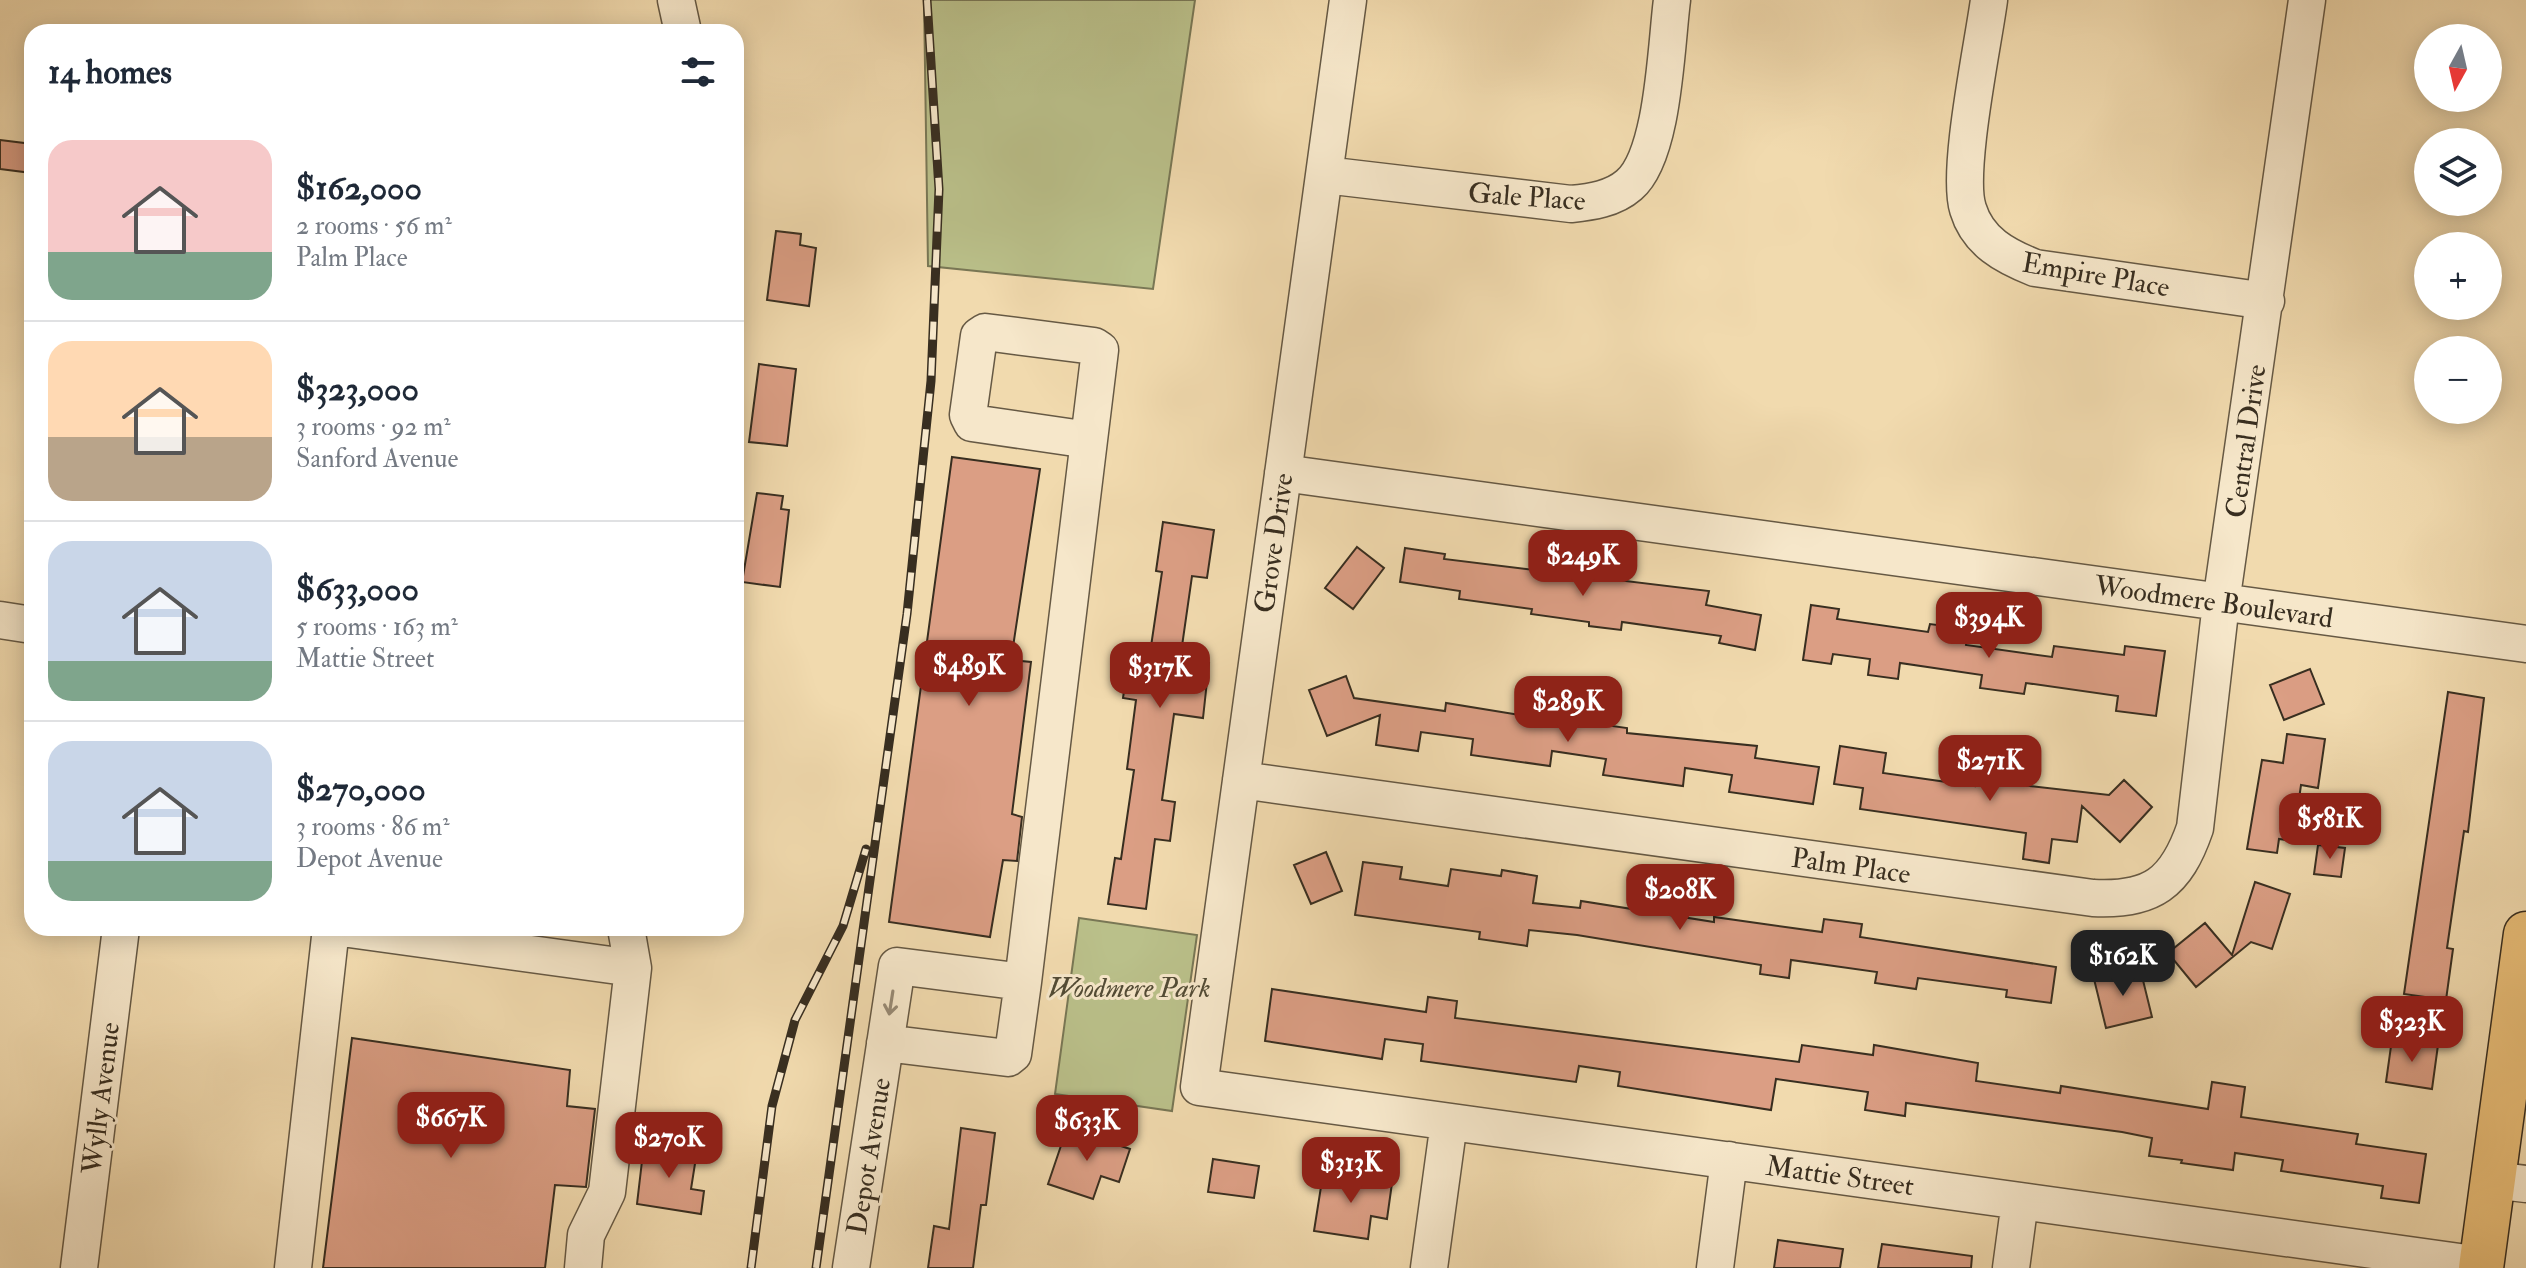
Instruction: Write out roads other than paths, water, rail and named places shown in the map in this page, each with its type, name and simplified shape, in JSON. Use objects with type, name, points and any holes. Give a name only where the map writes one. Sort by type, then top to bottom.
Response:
[{"type":"main road","points":[[2481,1266],[2509,1182],[2526,934]]},
{"type":"street","points":[[676,0],[681,24]]},
{"type":"street","name":"Grove Drive","points":[[1199,1087],[1348,0]]},
{"type":"street","name":"Gale Place","points":[[1325,175],[1571,204],[1599,201],[1629,185],[1644,165],[1654,138],[1672,0]]},
{"type":"street","name":"Empire Place","points":[[1989,0],[1964,179],[1968,209],[1981,234],[2002,255],[2035,268],[2266,301]]},
{"type":"street","name":"Central Drive","points":[[2170,878],[2185,856],[2195,828],[2221,603],[2307,0]]},
{"type":"street","points":[[885,1043],[1008,1058],[1013,1054],[1089,440]]},
{"type":"street","name":"Woodmere Boulevard","points":[[1283,473],[2526,644]]},
{"type":"street","points":[[0,620],[24,624]]},
{"type":"street","name":"Palm Place","points":[[1241,780],[2093,898],[2120,900],[2148,893],[2170,878]]},
{"type":"street","name":"Wylly Avenue","points":[[79,1268],[120,936]]},
{"type":"street","points":[[293,1268],[330,936]]},
{"type":"street","points":[[400,936],[633,968]]},
{"type":"street","points":[[583,1268],[586,1235],[607,1192],[633,968],[627,936]]},
{"type":"street","name":"Depot Avenue","points":[[851,1268],[900,964],[1023,982]]},
{"type":"street","name":"Mattie Street","points":[[1199,1087],[2481,1266]]},
{"type":"street","points":[[1429,1268],[1449,1122]]},
{"type":"street","points":[[1715,1268],[1729,1160]]},
{"type":"street","points":[[2011,1268],[2020,1201]]},
{"type":"railway","points":[[816,1268],[907,614],[931,381],[939,189],[927,0]]},
{"type":"railway","points":[[751,1268],[772,1106],[795,1020],[843,926],[866,849]]},
{"type":"park label","name":"Woodmere Park","points":[[1129,987]]}]
